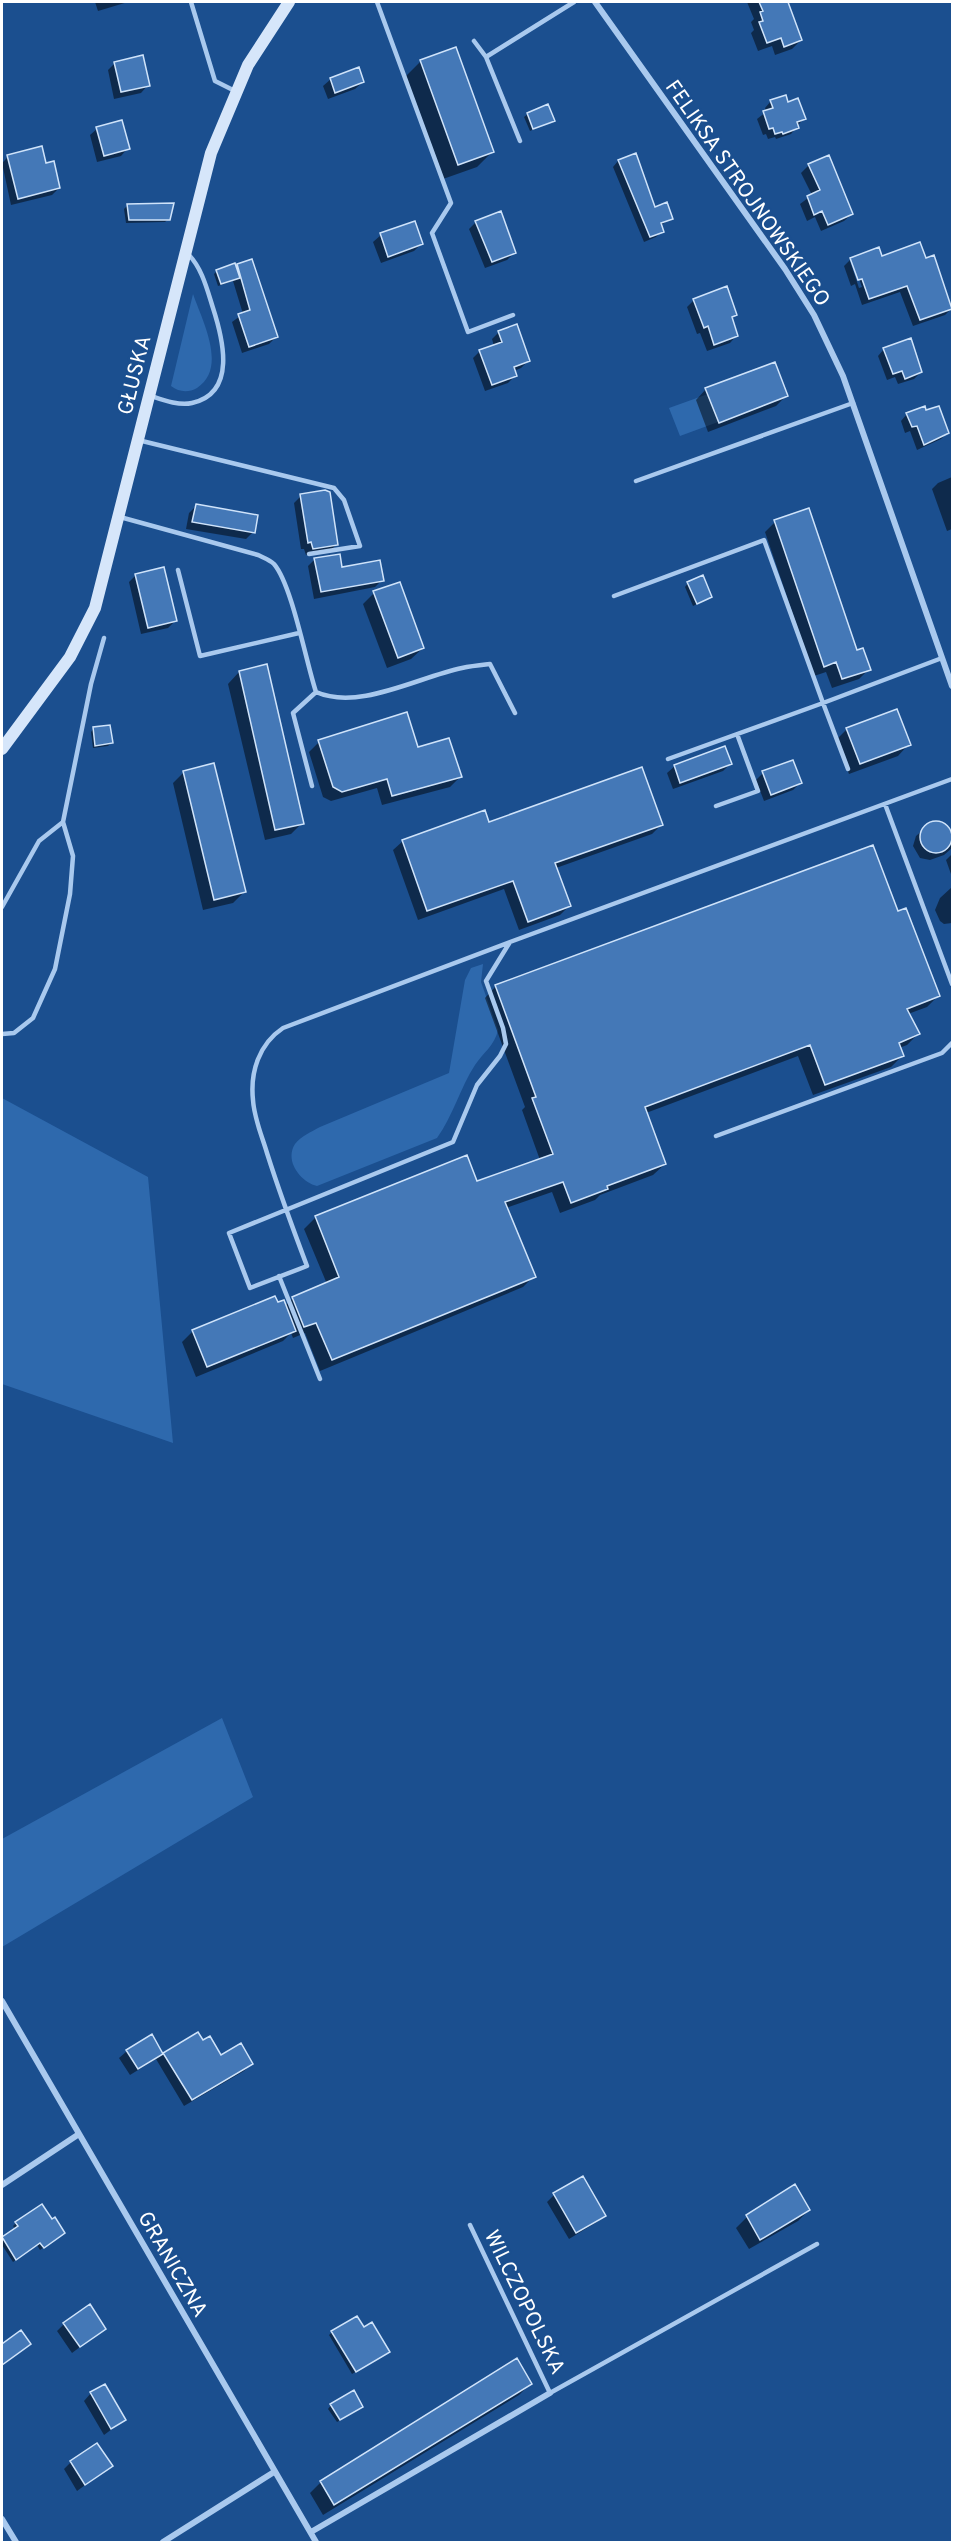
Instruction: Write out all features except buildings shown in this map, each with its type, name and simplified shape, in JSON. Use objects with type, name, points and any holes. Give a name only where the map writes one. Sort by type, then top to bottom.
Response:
[{"type":"street","name":"GŁUSKA","points":[[2,749],[51,684],[83,636],[95,608],[211,153],[236,92],[260,44],[289,2]]},
{"type":"street","name":"FELIKSA STROJNOWSKIEGO","points":[[595,2],[785,270],[829,345],[853,403],[952,686]]},
{"type":"street","name":"GRANICZNA","points":[[2,2001],[316,2542]]},
{"type":"street","points":[[2,2185],[79,2134]]},
{"type":"street","points":[[310,2532],[550,2393]]},
{"type":"street","points":[[163,2542],[274,2472]]},
{"type":"street","points":[[2,2519],[16,2542]]},
{"type":"lane","points":[[191,2],[215,81],[236,92]]},
{"type":"lane","points":[[377,2],[451,203],[432,234],[468,332],[513,315]]},
{"type":"lane","points":[[486,57],[574,2]]},
{"type":"lane","points":[[474,41],[486,57],[520,141]]},
{"type":"lane","points":[[148,396],[191,403],[209,394],[221,377],[224,348],[219,328],[200,270],[185,250]]},
{"type":"lane","points":[[636,481],[853,403]]},
{"type":"lane","points":[[138,440],[334,488],[344,500],[360,546],[309,554]]},
{"type":"lane","points":[[119,517],[258,555],[273,563],[283,580],[316,692],[331,699],[389,691],[461,668],[490,664],[515,713]]},
{"type":"lane","points":[[614,596],[764,540],[848,769]]},
{"type":"lane","points":[[178,570],[200,656],[299,633]]},
{"type":"lane","points":[[2,1035],[14,1033],[33,1018],[56,969],[70,894],[73,856],[63,822],[91,684],[104,638]]},
{"type":"lane","points":[[668,759],[942,658]]},
{"type":"lane","points":[[312,786],[293,713],[316,692]]},
{"type":"lane","points":[[716,806],[758,790],[737,734]]},
{"type":"lane","points":[[510,942],[486,981],[503,1028],[506,1044],[500,1056],[477,1085],[453,1142],[286,1210],[229,1233],[250,1288],[307,1266],[286,1210],[252,1100],[255,1067],[268,1041],[283,1028],[510,942],[952,779]]},
{"type":"lane","points":[[885,804],[952,984]]},
{"type":"lane","points":[[2,907],[39,841],[63,822]]},
{"type":"lane","points":[[716,1136],[942,1053],[952,1043]]},
{"type":"lane","points":[[279,1276],[320,1379]]},
{"type":"lane","name":"WILCZOPOLSKA","points":[[470,2225],[550,2393]]},
{"type":"lane","points":[[550,2393],[817,2244]]},
{"type":"shaded area","points":[[193,294],[210,343],[211,369],[206,379],[197,388],[184,391],[171,386]]},
{"type":"shaded area","points":[[708,394],[718,422],[680,436],[669,408]]},
{"type":"shaded area","points":[[483,964],[481,982],[498,1030],[492,1045],[470,1074],[448,1121],[437,1138],[317,1186],[305,1180],[296,1170],[292,1157],[295,1144],[303,1136],[449,1073],[465,980],[471,968]]},
{"type":"shaded area","points":[[2,1098],[148,1177],[173,1443],[2,1384]]},
{"type":"shaded area","points":[[222,1718],[253,1797],[2,1947],[2,1839]]}]
